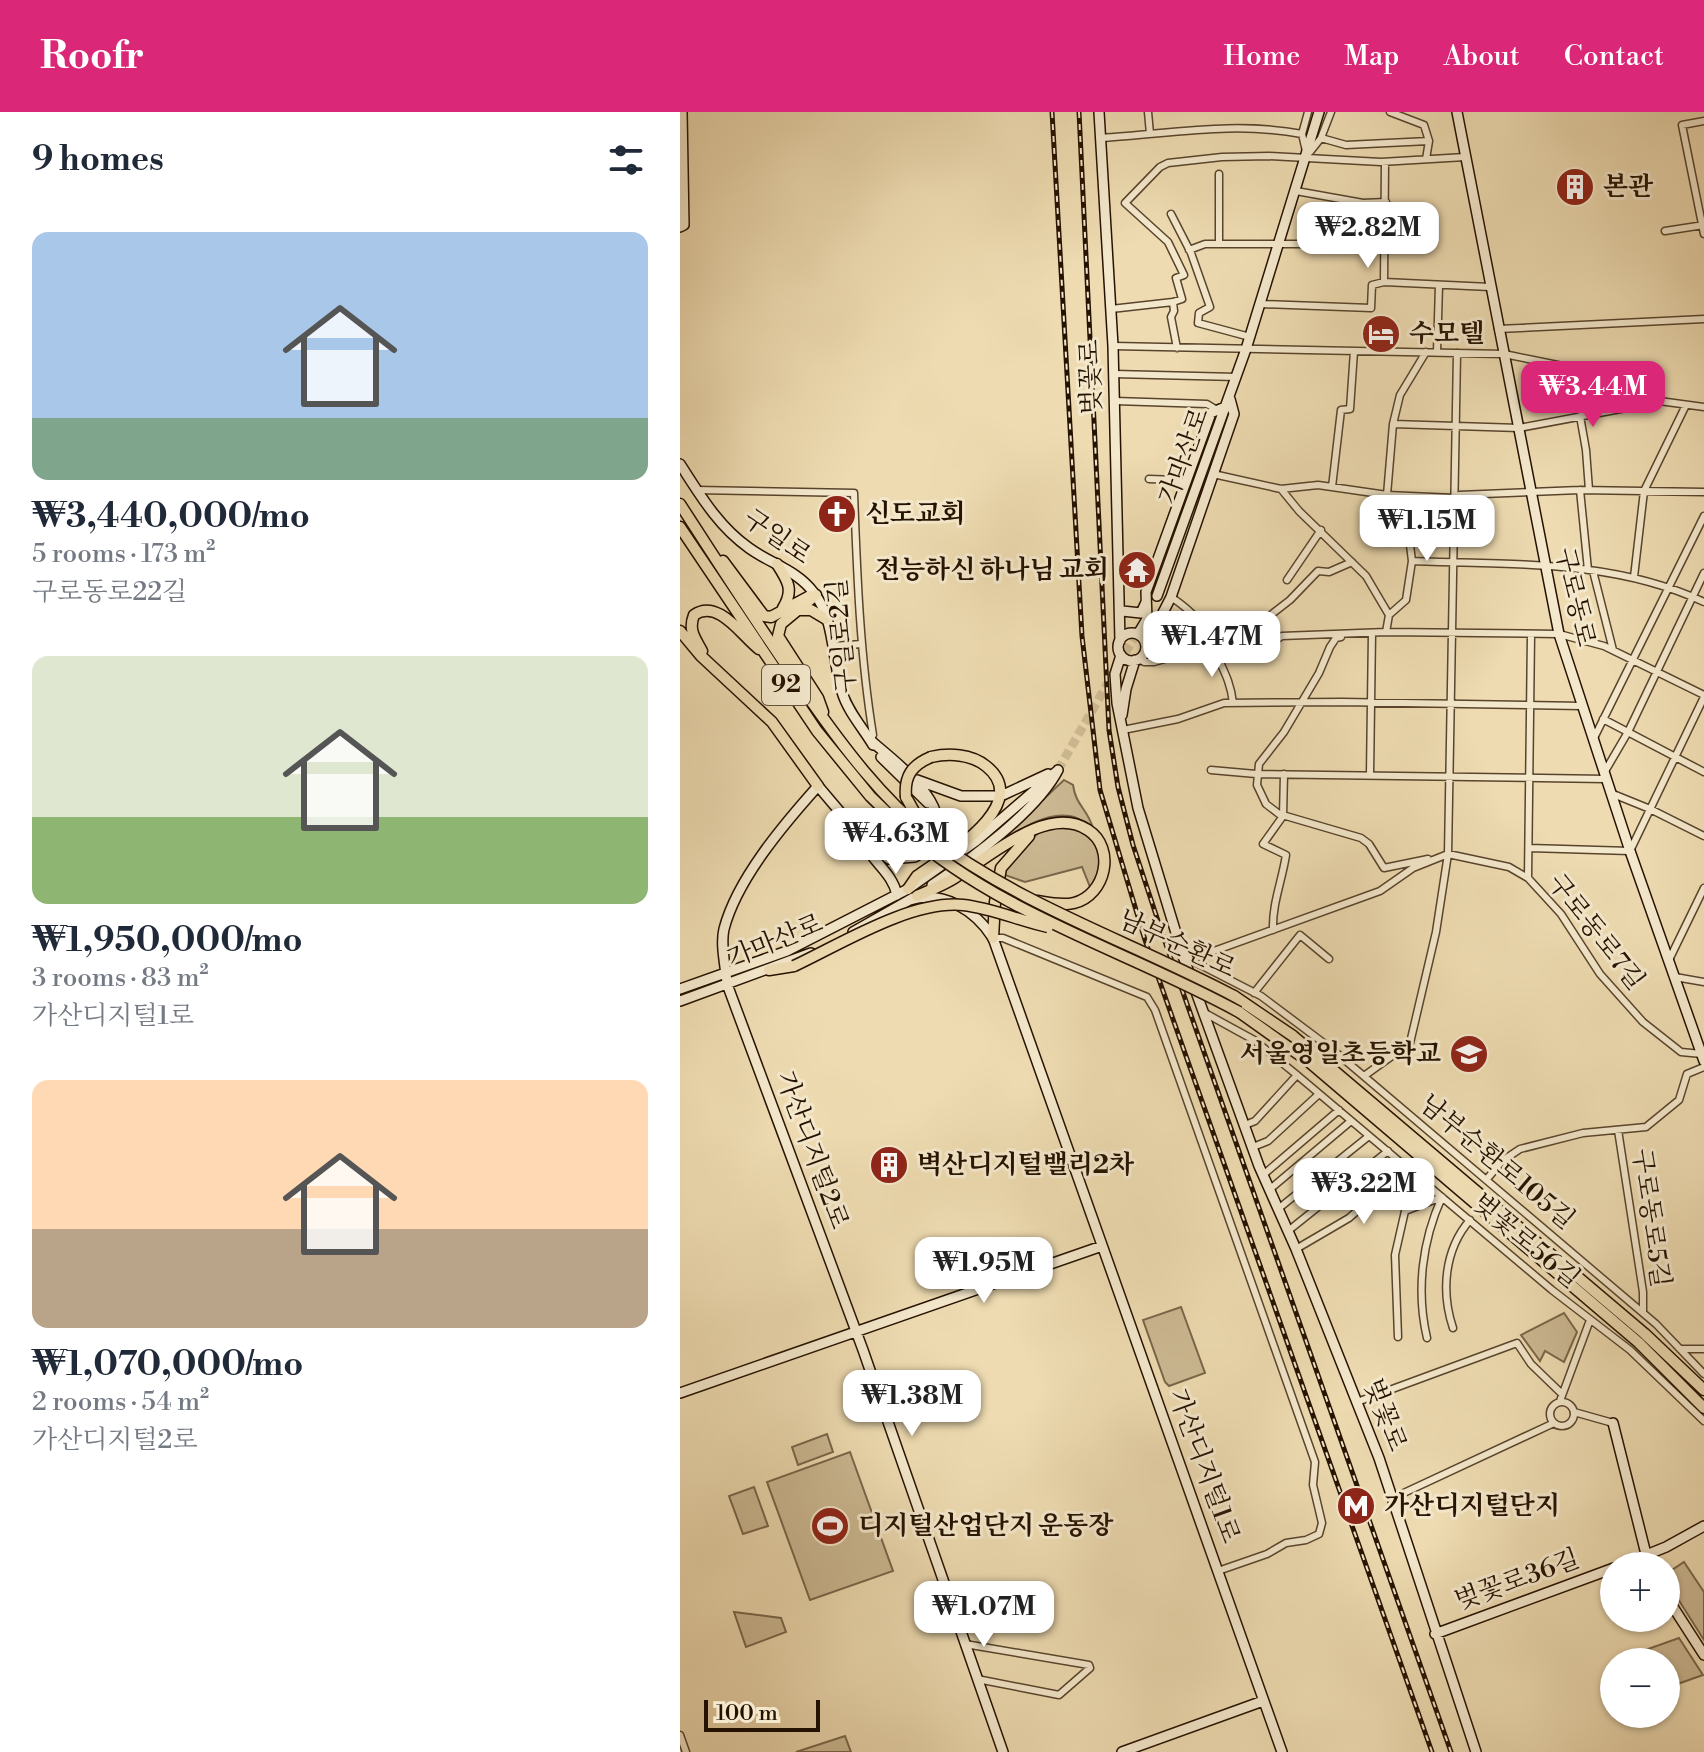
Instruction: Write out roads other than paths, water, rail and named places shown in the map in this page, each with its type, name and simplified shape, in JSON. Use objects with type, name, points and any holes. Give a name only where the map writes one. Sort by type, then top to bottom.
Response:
[{"type":"main road","name":"남부순환로","points":[[680,504],[753,619],[827,725],[877,788],[967,878],[1069,933],[1158,971],[1239,1012],[1272,1033],[1638,1342],[1704,1408]]},
{"type":"main road","name":"남부순환로","points":[[680,527],[817,731],[870,796],[973,868],[1029,900],[1234,996],[1293,1036],[1645,1334],[1704,1390]]},
{"type":"main road","points":[[709,548],[727,565],[762,615],[771,617],[816,595]]},
{"type":"main road","points":[[777,564],[790,587],[783,609]]},
{"type":"main road","points":[[816,595],[781,624],[778,636],[818,698],[827,725]]},
{"type":"main road","points":[[707,659],[694,638],[691,625],[694,615],[706,610],[720,614],[766,654]]},
{"type":"main road","points":[[798,610],[811,610],[826,619]]},
{"type":"main road","points":[[680,631],[690,645],[772,722],[818,786]]},
{"type":"main road","points":[[912,895],[917,876],[990,819],[999,801],[995,778],[983,764],[955,755],[931,757],[919,762],[909,773],[906,797],[914,826]]},
{"type":"main road","points":[[912,895],[953,880],[1038,826],[1060,822],[1089,830],[1103,850],[1104,871],[1097,888],[1089,896],[1065,904],[1029,900]]},
{"type":"main road","points":[[993,938],[1001,868],[1038,826]]},
{"type":"main road","points":[[769,970],[794,966],[905,914],[927,907],[966,905],[1069,933]]},
{"type":"street","points":[[680,227],[684,225],[682,112]]},
{"type":"street","name":"벚꽃로","points":[[1099,112],[1113,346],[1120,641]]},
{"type":"street","points":[[1148,112],[1150,134]]},
{"type":"street","points":[[1307,156],[1302,134],[1308,112]]},
{"type":"street","name":"가마산로","points":[[1150,595],[1237,377],[1319,112]]},
{"type":"street","points":[[1307,156],[1321,138],[1331,112]]},
{"type":"street","points":[[1390,112],[1424,125],[1429,141],[1426,159]]},
{"type":"street","name":"구로동로","points":[[1457,112],[1559,634],[1630,851],[1700,1039],[1703,1061]]},
{"type":"street","points":[[1704,121],[1682,125],[1704,234]]},
{"type":"street","points":[[1101,138],[1228,127],[1302,134]]},
{"type":"street","points":[[1321,138],[1346,145],[1429,141]]},
{"type":"street","points":[[1111,309],[1182,299],[1176,278],[1184,275],[1168,242],[1125,203],[1160,167],[1168,163],[1222,157],[1307,156],[1385,162],[1465,157]]},
{"type":"street","points":[[1384,282],[1385,162]]},
{"type":"street","points":[[1219,174],[1219,244]]},
{"type":"street","points":[[1296,191],[1363,203],[1386,202]]},
{"type":"street","points":[[1171,214],[1189,250],[1210,307],[1199,313],[1198,323],[1250,337]]},
{"type":"street","points":[[1665,231],[1703,225]]},
{"type":"street","points":[[1189,250],[1205,244],[1386,244]]},
{"type":"street","points":[[1261,304],[1371,308],[1372,285],[1384,282],[1490,287]]},
{"type":"street","points":[[1437,352],[1439,285]]},
{"type":"street","points":[[1173,302],[1171,317],[1177,348]]},
{"type":"street","points":[[1498,329],[1704,319]]},
{"type":"street","points":[[1113,346],[1504,354],[1587,371],[1647,398],[1704,407]]},
{"type":"street","points":[[1332,487],[1341,410],[1350,409],[1354,351]]},
{"type":"street","points":[[1389,615],[1406,600],[1412,561],[1403,525],[1387,495],[1393,424],[1400,395],[1426,352]]},
{"type":"street","points":[[1364,1076],[1410,1043],[1436,932],[1448,854],[1457,353]]},
{"type":"street","name":"가마산로","points":[[1114,374],[1237,377]]},
{"type":"street","points":[[1393,424],[1519,428],[1642,405],[1647,398]]},
{"type":"street","name":"가마산로","points":[[1115,401],[1225,404]]},
{"type":"street","points":[[1121,607],[1141,613],[1150,595],[1211,413],[1225,404],[1234,414],[1171,598],[1137,660]]},
{"type":"street","points":[[1634,577],[1644,491],[1686,405]]},
{"type":"street","points":[[1580,416],[1589,490]]},
{"type":"street","name":"구일로","points":[[680,464],[729,533],[752,551],[796,574],[816,595],[826,619],[843,696],[870,740]]},
{"type":"street","points":[[1213,474],[1281,489],[1318,485],[1387,495],[1454,498],[1459,495],[1580,490],[1704,492]]},
{"type":"street","name":"가마산로","points":[[1149,479],[1177,480],[1185,484]]},
{"type":"street","points":[[1281,489],[1377,592],[1389,615],[1386,632]]},
{"type":"street","name":"구일로2길","points":[[696,490],[854,493],[862,644],[873,735],[870,740]]},
{"type":"street","points":[[1580,490],[1590,570],[1613,650]]},
{"type":"street","points":[[1593,741],[1704,516]]},
{"type":"street","points":[[1287,580],[1321,530]]},
{"type":"street","points":[[1412,561],[1544,564],[1590,570],[1669,586],[1704,602]]},
{"type":"street","points":[[1227,649],[1290,600],[1318,571],[1329,572],[1352,562]]},
{"type":"street","points":[[1211,770],[1256,774],[1530,780],[1605,776],[1704,573]]},
{"type":"street","points":[[1150,595],[1150,602],[1159,608],[1164,607],[1171,598]]},
{"type":"street","points":[[1150,595],[1147,619],[1136,634],[1124,636],[1120,641],[1118,648],[1127,660],[1154,662],[1189,652],[1263,648],[1282,636],[1347,636]]},
{"type":"street","points":[[1171,598],[1195,615],[1205,628],[1231,682],[1233,703]]},
{"type":"street","points":[[1121,607],[1146,646]]},
{"type":"street","points":[[1435,857],[1384,868],[1369,844],[1361,838],[1283,816],[1266,804],[1260,794],[1256,774],[1259,764],[1278,742],[1336,638],[1386,632],[1559,634],[1613,650],[1704,696],[1630,851],[1529,848]]},
{"type":"street","points":[[1370,775],[1372,633]]},
{"type":"street","points":[[1528,878],[1531,634]]},
{"type":"street","points":[[832,646],[862,644]]},
{"type":"street","name":"벚꽃로","points":[[1121,655],[1115,674],[1117,703],[1138,808],[1203,1012],[1263,1175],[1296,1249],[1393,1498],[1476,1752]]},
{"type":"street","name":"벚꽃로","points":[[1121,718],[1126,689],[1137,660]]},
{"type":"street","points":[[1123,730],[1154,725],[1233,703],[1582,706]]},
{"type":"street","points":[[1603,719],[1704,772]]},
{"type":"street","points":[[818,786],[862,838],[889,859],[915,857],[933,839],[937,827],[935,805],[913,778],[870,740]]},
{"type":"street","points":[[870,740],[881,757],[935,811]]},
{"type":"street","name":"가마산로","points":[[680,989],[769,970],[826,947],[978,852],[1050,787],[1058,770],[999,796],[968,797],[947,793],[913,778]]},
{"type":"street","points":[[1273,930],[1272,915],[1279,897],[1286,855],[1263,844],[1283,816],[1284,774]]},
{"type":"street","name":"가마산로","points":[[726,979],[723,932],[738,892],[818,786]]},
{"type":"street","points":[[1611,794],[1704,836]]},
{"type":"street","points":[[862,838],[871,857],[893,880],[897,895]]},
{"type":"street","name":"구로동로7길","points":[[1187,957],[1380,891],[1413,868],[1448,854],[1509,867],[1528,878],[1561,914],[1600,974],[1643,1022],[1681,1052],[1703,1061]]},
{"type":"street","points":[[1669,960],[1704,888]]},
{"type":"street","name":"가마산로","points":[[680,1004],[897,895],[912,895]]},
{"type":"street","points":[[912,895],[949,899],[986,927],[993,938],[1003,938],[1147,997],[1155,1010],[1315,1462],[1313,1485],[1322,1523],[1319,1534],[1286,1543],[1274,1551],[1218,1571]]},
{"type":"street","points":[[1254,993],[1300,935],[1329,959]]},
{"type":"street","name":"가산디지털1로","points":[[993,938],[1282,1752]]},
{"type":"street","name":"남부순환로105길","points":[[1187,957],[1254,993],[1364,1076],[1643,1313],[1704,1374]]},
{"type":"street","points":[[1675,977],[1704,982]]},
{"type":"street","name":"가산디지털2로","points":[[726,979],[856,1332],[1003,1752]]},
{"type":"street","name":"벚꽃로56길","points":[[1203,1012],[1254,1040],[1297,1075],[1552,1290],[1630,1350],[1704,1421]]},
{"type":"street","name":"구로동로5길","points":[[1487,1179],[1502,1161],[1520,1149],[1583,1133],[1646,1127],[1679,1100],[1687,1074],[1703,1061]]},
{"type":"street","points":[[1245,1125],[1255,1121],[1297,1075]]},
{"type":"street","points":[[1253,1147],[1268,1141],[1319,1094]]},
{"type":"street","points":[[1263,1175],[1339,1110]]},
{"type":"street","points":[[1269,1190],[1351,1121]]},
{"type":"street","name":"구로동로5길","points":[[1618,1130],[1643,1292],[1643,1313]]},
{"type":"street","points":[[1278,1209],[1369,1136]]},
{"type":"street","points":[[1288,1231],[1388,1151]]},
{"type":"street","points":[[1296,1249],[1349,1218],[1407,1167]]},
{"type":"street","points":[[1398,1337],[1395,1255],[1405,1211],[1442,1197]]},
{"type":"street","points":[[1427,1338],[1422,1261],[1442,1197]]},
{"type":"street","points":[[1453,1328],[1447,1306],[1447,1276],[1453,1245],[1470,1220]]},
{"type":"street","points":[[680,1393],[1102,1246]]},
{"type":"street","points":[[1574,1412],[1569,1424],[1561,1426],[1554,1423],[1550,1412],[1561,1398],[1590,1320]]},
{"type":"street","points":[[1357,1402],[1517,1343],[1531,1364],[1574,1412],[1613,1423],[1647,1552]]},
{"type":"street","points":[[1680,1349],[1704,1349]]},
{"type":"street","points":[[1393,1498],[1554,1423]]},
{"type":"street","name":"벚꽃로36길","points":[[1663,1552],[1704,1526]]},
{"type":"street","name":"벚꽃로36길","points":[[1435,1634],[1600,1573]]},
{"type":"street","points":[[1680,1618],[1704,1655]]},
{"type":"street","points":[[965,1644],[1089,1665],[1090,1668],[1059,1695],[977,1679]]},
{"type":"street","points":[[1122,1752],[1263,1701]]},
{"type":"street","points":[[680,1735],[686,1752]]},
{"type":"tunnel","points":[[1058,770],[1140,627]]},
{"type":"railway","points":[[1052,112],[1082,636],[1100,790],[1145,940],[1432,1752]]},
{"type":"railway","points":[[1079,112],[1109,730],[1118,787],[1162,933],[1451,1752]]},
{"type":"place","name":"본관","points":[[1575,187]]},
{"type":"place","name":"수모텔","points":[[1381,334]]},
{"type":"place","name":"신도교회","points":[[837,514]]},
{"type":"place","name":"전능하신 하나님 교회","points":[[1137,570]]},
{"type":"place","name":"서울영일초등학교","points":[[1469,1054]]},
{"type":"place","name":"벽산디지털밸리2차","points":[[889,1165]]},
{"type":"place","name":"가산디지털단지","points":[[1356,1506]]},
{"type":"place","name":"디지털산업단지 운동장","points":[[830,1526]]}]
